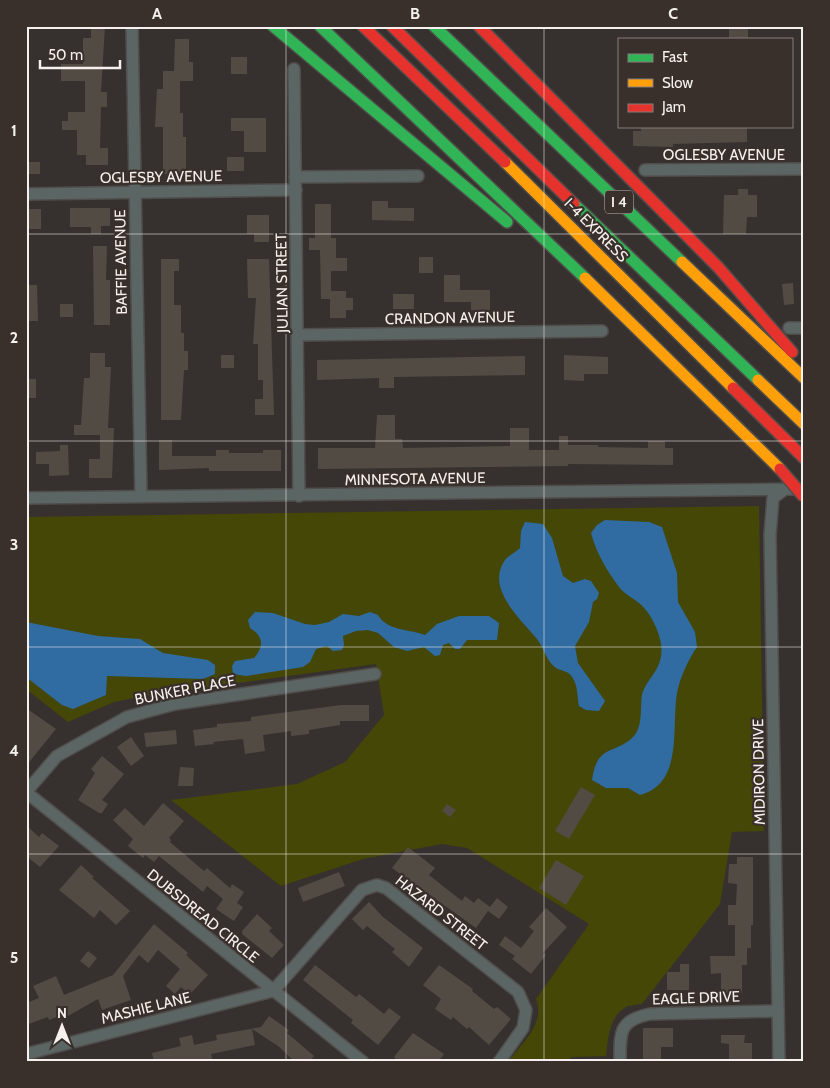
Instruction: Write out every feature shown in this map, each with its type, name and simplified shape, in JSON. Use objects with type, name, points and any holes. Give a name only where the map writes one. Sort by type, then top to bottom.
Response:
[{"type":"highway","points":[[273,26],[508,222],[544,238]]},
{"type":"highway","points":[[320,26],[544,238],[780,469],[804,497]]},
{"type":"highway","name":"I-4 EXPRESS","points":[[363,26],[557,212],[804,458]]},
{"type":"highway","name":"I-4 EXPRESS","points":[[392,26],[804,424]]},
{"type":"highway","name":"I 4","points":[[434,26],[804,378]]},
{"type":"highway","points":[[480,26],[718,267],[775,330],[804,368]]},
{"type":"street","name":"BAFFIE AVENUE","points":[[132,26],[141,496]]},
{"type":"street","name":"JULIAN STREET","points":[[294,69],[300,496]]},
{"type":"street","name":"OGLESBY AVENUE","points":[[645,170],[804,169]]},
{"type":"street","points":[[295,177],[418,176]]},
{"type":"street","name":"OGLESBY AVENUE","points":[[26,194],[296,190]]},
{"type":"street","points":[[789,328],[804,328]]},
{"type":"street","name":"CRANDON AVENUE","points":[[298,335],[602,331]]},
{"type":"street","name":"MIDIRON DRIVE","points":[[779,1062],[770,535],[773,498],[785,489]]},
{"type":"street","name":"MINNESOTA AVENUE","points":[[26,498],[804,490]]},
{"type":"street","name":"BUNKER PLACE","points":[[26,792],[57,756],[127,717],[175,704],[376,674]]},
{"type":"street","name":"DUBSDREAD CIRCLE","points":[[26,792],[363,1062]]},
{"type":"street","name":"HAZARD STREET","points":[[273,991],[362,890],[377,885],[386,888],[518,992],[526,1010],[524,1028],[499,1062]]},
{"type":"street","name":"MASHIE LANE","points":[[26,1054],[273,991]]},
{"type":"street","name":"EAGLE DRIVE","points":[[620,1062],[620,1040],[625,1026],[632,1018],[650,1014],[778,1012]]},
{"type":"shaded area","points":[[759,506],[764,831],[732,832],[720,904],[642,1004],[626,1007],[616,1016],[610,1029],[606,1056],[571,1057],[568,1062],[508,1062],[526,1040],[535,1024],[538,1016],[536,999],[589,924],[467,848],[442,844],[363,859],[281,886],[171,800],[297,784],[345,762],[384,715],[376,664],[144,696],[114,702],[68,722],[26,689],[26,517]]},
{"type":"water","points":[[605,520],[649,522],[662,527],[677,573],[678,602],[695,632],[697,647],[685,669],[677,693],[673,753],[669,767],[664,779],[654,789],[640,795],[628,788],[606,788],[592,780],[598,760],[608,751],[627,742],[637,732],[644,688],[656,671],[661,657],[658,631],[650,615],[619,587],[606,568],[596,547],[591,533],[597,525]]},
{"type":"water","points":[[525,522],[543,524],[552,538],[563,576],[573,583],[585,579],[591,581],[599,593],[597,599],[593,602],[589,622],[575,646],[578,663],[605,701],[599,711],[586,710],[579,706],[576,687],[571,675],[556,668],[550,662],[537,639],[515,613],[502,592],[499,582],[500,571],[505,560],[520,548],[521,531]]},
{"type":"water","points":[[255,612],[273,613],[305,624],[315,625],[329,622],[343,614],[359,616],[370,612],[378,615],[393,627],[425,635],[437,624],[459,616],[489,616],[499,623],[497,640],[467,640],[460,649],[455,649],[449,643],[443,645],[440,655],[435,656],[424,647],[407,651],[394,647],[378,633],[368,630],[356,631],[343,636],[344,645],[342,650],[333,651],[327,646],[316,649],[310,662],[303,667],[246,676],[233,674],[232,666],[235,661],[254,658],[260,650],[260,638],[250,628],[248,620]]},
{"type":"water","points":[[26,622],[98,636],[140,639],[163,653],[208,660],[215,665],[215,674],[203,679],[107,676],[106,695],[73,709],[62,705],[26,677]]},
{"type":"building","points":[[91,26],[105,26],[101,92],[107,92],[107,107],[101,107],[100,148],[108,148],[108,165],[86,165],[86,155],[77,155],[77,130],[62,130],[62,121],[68,121],[68,112],[85,112],[85,81],[61,81],[61,64],[83,64],[83,38],[91,38]]},
{"type":"building","points":[[729,27],[748,27],[748,38],[729,38]]},
{"type":"building","points":[[175,39],[189,39],[189,62],[193,62],[193,81],[180,81],[180,113],[183,113],[183,137],[186,137],[186,174],[163,174],[163,127],[155,127],[157,89],[163,89],[163,71],[174,71]]},
{"type":"building","points":[[231,57],[247,57],[247,74],[231,74]]},
{"type":"building","points":[[231,118],[266,118],[266,152],[244,152],[244,131],[231,131]]},
{"type":"building","points":[[641,128],[747,128],[747,142],[673,144],[673,147],[633,146],[633,131],[641,131]]},
{"type":"building","points":[[227,157],[244,157],[244,171],[227,171]]},
{"type":"building","points":[[26,162],[40,162],[40,174],[26,174]]},
{"type":"building","points":[[738,189],[748,189],[748,195],[757,195],[757,217],[747,217],[746,234],[723,234],[724,195],[738,195]]},
{"type":"building","points":[[372,201],[388,201],[388,208],[414,208],[414,221],[372,220]]},
{"type":"building","points":[[315,204],[331,204],[331,238],[336,238],[336,258],[347,258],[347,271],[331,271],[331,291],[346,291],[346,298],[353,298],[353,310],[346,310],[346,318],[330,318],[330,299],[321,299],[320,250],[309,250],[309,238],[315,238]]},
{"type":"building","points":[[70,208],[110,208],[110,226],[101,226],[101,234],[91,234],[91,227],[70,227]]},
{"type":"building","points":[[26,209],[41,209],[41,229],[26,229]]},
{"type":"building","points":[[247,215],[269,215],[269,242],[254,242],[254,234],[247,234]]},
{"type":"building","points":[[93,246],[107,246],[106,280],[110,280],[110,325],[94,325]]},
{"type":"building","points":[[419,257],[433,257],[433,273],[419,273]]},
{"type":"building","points":[[161,259],[179,259],[179,271],[174,271],[174,305],[181,305],[181,333],[184,333],[184,351],[188,351],[188,370],[184,370],[181,420],[161,420]]},
{"type":"building","points":[[247,259],[269,259],[274,415],[255,415],[255,399],[263,399],[263,380],[258,380],[258,344],[253,344],[256,298],[248,298]]},
{"type":"building","points":[[444,275],[460,275],[460,290],[490,290],[490,310],[471,310],[471,302],[444,302]]},
{"type":"building","points":[[793,283],[794,304],[784,305],[782,284]]},
{"type":"building","points":[[26,285],[37,285],[38,321],[26,321]]},
{"type":"building","points":[[393,294],[414,294],[414,309],[393,309]]},
{"type":"building","points":[[60,304],[73,304],[73,317],[60,317]]},
{"type":"building","points":[[90,353],[105,353],[105,367],[111,367],[108,428],[114,428],[112,478],[89,478],[89,459],[100,459],[100,435],[74,435],[74,425],[81,425],[84,378],[90,378]]},
{"type":"building","points":[[221,355],[234,355],[234,368],[221,368]]},
{"type":"building","points":[[564,355],[608,357],[608,374],[584,374],[584,381],[564,380]]},
{"type":"building","points":[[525,356],[525,375],[394,377],[394,388],[379,388],[379,378],[317,380],[317,360]]},
{"type":"building","points":[[26,379],[36,379],[36,398],[26,398]]},
{"type":"building","points":[[377,415],[395,415],[395,439],[402,439],[403,448],[510,446],[510,428],[529,428],[529,450],[559,450],[559,436],[568,436],[568,445],[598,445],[598,447],[648,448],[648,441],[665,441],[665,448],[673,448],[673,465],[568,464],[568,466],[318,469],[318,448],[375,448]]},
{"type":"building","points":[[159,440],[172,440],[172,456],[216,456],[216,450],[229,450],[229,453],[263,453],[263,450],[281,450],[281,471],[209,471],[209,468],[159,470]]},
{"type":"building","points":[[60,445],[68,445],[69,475],[49,476],[49,464],[36,464],[36,452],[60,451]]},
{"type":"building","points":[[341,705],[369,705],[369,721],[340,721],[340,725],[309,730],[309,734],[291,736],[291,731],[263,735],[265,751],[245,754],[243,739],[195,746],[193,730],[217,727],[217,724],[251,721],[251,717]]},
{"type":"building","points":[[26,708],[56,729],[26,766]]},
{"type":"building","points":[[176,730],[177,744],[146,747],[144,733]]},
{"type":"building","points":[[131,737],[144,756],[131,766],[117,747]]},
{"type":"building","points":[[102,756],[124,774],[102,800],[108,804],[102,813],[99,813],[78,800],[95,773],[91,769]]},
{"type":"building","points":[[180,767],[194,768],[193,786],[178,786]]},
{"type":"building","points":[[581,787],[595,795],[569,839],[555,831]]},
{"type":"building","points":[[163,803],[184,821],[169,838],[170,842],[204,871],[207,868],[230,888],[232,884],[244,892],[237,903],[243,907],[234,921],[216,909],[223,899],[207,886],[203,892],[159,856],[154,862],[145,855],[143,858],[128,846],[133,839],[113,820],[125,808],[144,826]]},
{"type":"building","points":[[447,804],[456,810],[450,817],[442,811]]},
{"type":"building","points":[[26,825],[39,837],[42,833],[59,846],[40,867],[26,856]]},
{"type":"building","points":[[408,847],[435,868],[429,875],[462,901],[465,896],[474,903],[478,898],[490,907],[497,898],[508,907],[499,919],[488,911],[476,928],[392,868]]},
{"type":"building","points":[[737,857],[753,857],[751,948],[747,948],[747,965],[742,965],[742,993],[721,993],[721,973],[711,974],[710,956],[735,956],[735,925],[728,925],[728,905],[736,905],[737,884],[728,883],[729,864],[737,864]]},
{"type":"building","points":[[556,860],[584,876],[566,905],[539,888]]},
{"type":"building","points":[[81,865],[94,877],[92,878],[130,911],[116,925],[100,910],[94,918],[59,890]]},
{"type":"building","points":[[339,872],[345,886],[303,902],[298,888]]},
{"type":"building","points":[[369,902],[383,917],[423,948],[409,967],[392,952],[395,949],[367,926],[363,930],[352,919]]},
{"type":"building","points":[[546,908],[567,927],[543,953],[546,955],[531,974],[512,959],[515,956],[499,945],[505,936],[521,948],[534,931],[529,927]]},
{"type":"building","points":[[257,914],[272,928],[269,931],[284,945],[272,958],[242,934],[242,931]]},
{"type":"building","points":[[154,924],[188,953],[186,955],[208,975],[190,994],[181,987],[175,994],[166,986],[180,969],[158,950],[148,963],[139,955],[123,976],[131,1000],[102,1010],[98,999],[59,1021],[57,1017],[49,1020],[48,1017],[26,1025],[26,1003],[39,998],[33,986],[56,976],[64,995],[113,975]]},
{"type":"building","points":[[88,951],[97,958],[89,968],[80,961]]},
{"type":"building","points":[[680,964],[689,964],[689,990],[667,990],[667,972],[680,972]]},
{"type":"building","points":[[315,965],[356,997],[359,994],[384,1014],[389,1008],[401,1017],[378,1045],[351,1023],[353,1020],[303,980]]},
{"type":"building","points":[[439,965],[473,989],[472,991],[494,1009],[497,1007],[511,1019],[489,1045],[469,1027],[467,1029],[453,1017],[451,1020],[435,1009],[441,999],[423,985]]},
{"type":"building","points":[[269,1016],[289,1030],[287,1033],[314,1056],[309,1062],[295,1062],[278,1046],[252,1029],[255,1045],[211,1054],[213,1062],[154,1062],[152,1053],[181,1046],[179,1038],[192,1035],[194,1045],[217,1040],[216,1035],[261,1027]]},
{"type":"building","points":[[643,1028],[673,1028],[673,1047],[661,1047],[661,1062],[643,1062]]},
{"type":"building","points":[[413,1033],[444,1054],[438,1062],[399,1062],[394,1057]]},
{"type":"building","points":[[721,1035],[745,1035],[744,1043],[752,1043],[752,1060],[729,1059],[729,1044],[721,1043]]},
{"type":"traffic: fast","points":[[273,26],[507,222]]},
{"type":"traffic: fast","points":[[320,26],[585,278]]},
{"type":"traffic: fast","points":[[434,26],[682,262]]},
{"type":"traffic: fast","points":[[574,204],[758,380]]},
{"type":"traffic: slow","points":[[505,162],[733,388]]},
{"type":"traffic: slow","points":[[682,262],[804,378]]},
{"type":"traffic: slow","points":[[585,278],[780,469]]},
{"type":"traffic: slow","points":[[758,380],[804,424]]},
{"type":"traffic: jam","points":[[363,26],[505,162]]},
{"type":"traffic: jam","points":[[392,26],[574,204]]},
{"type":"traffic: jam","points":[[479,26],[718,267],[792,352]]},
{"type":"traffic: jam","points":[[733,388],[804,458]]},
{"type":"traffic: jam","points":[[780,469],[804,497]]}]
